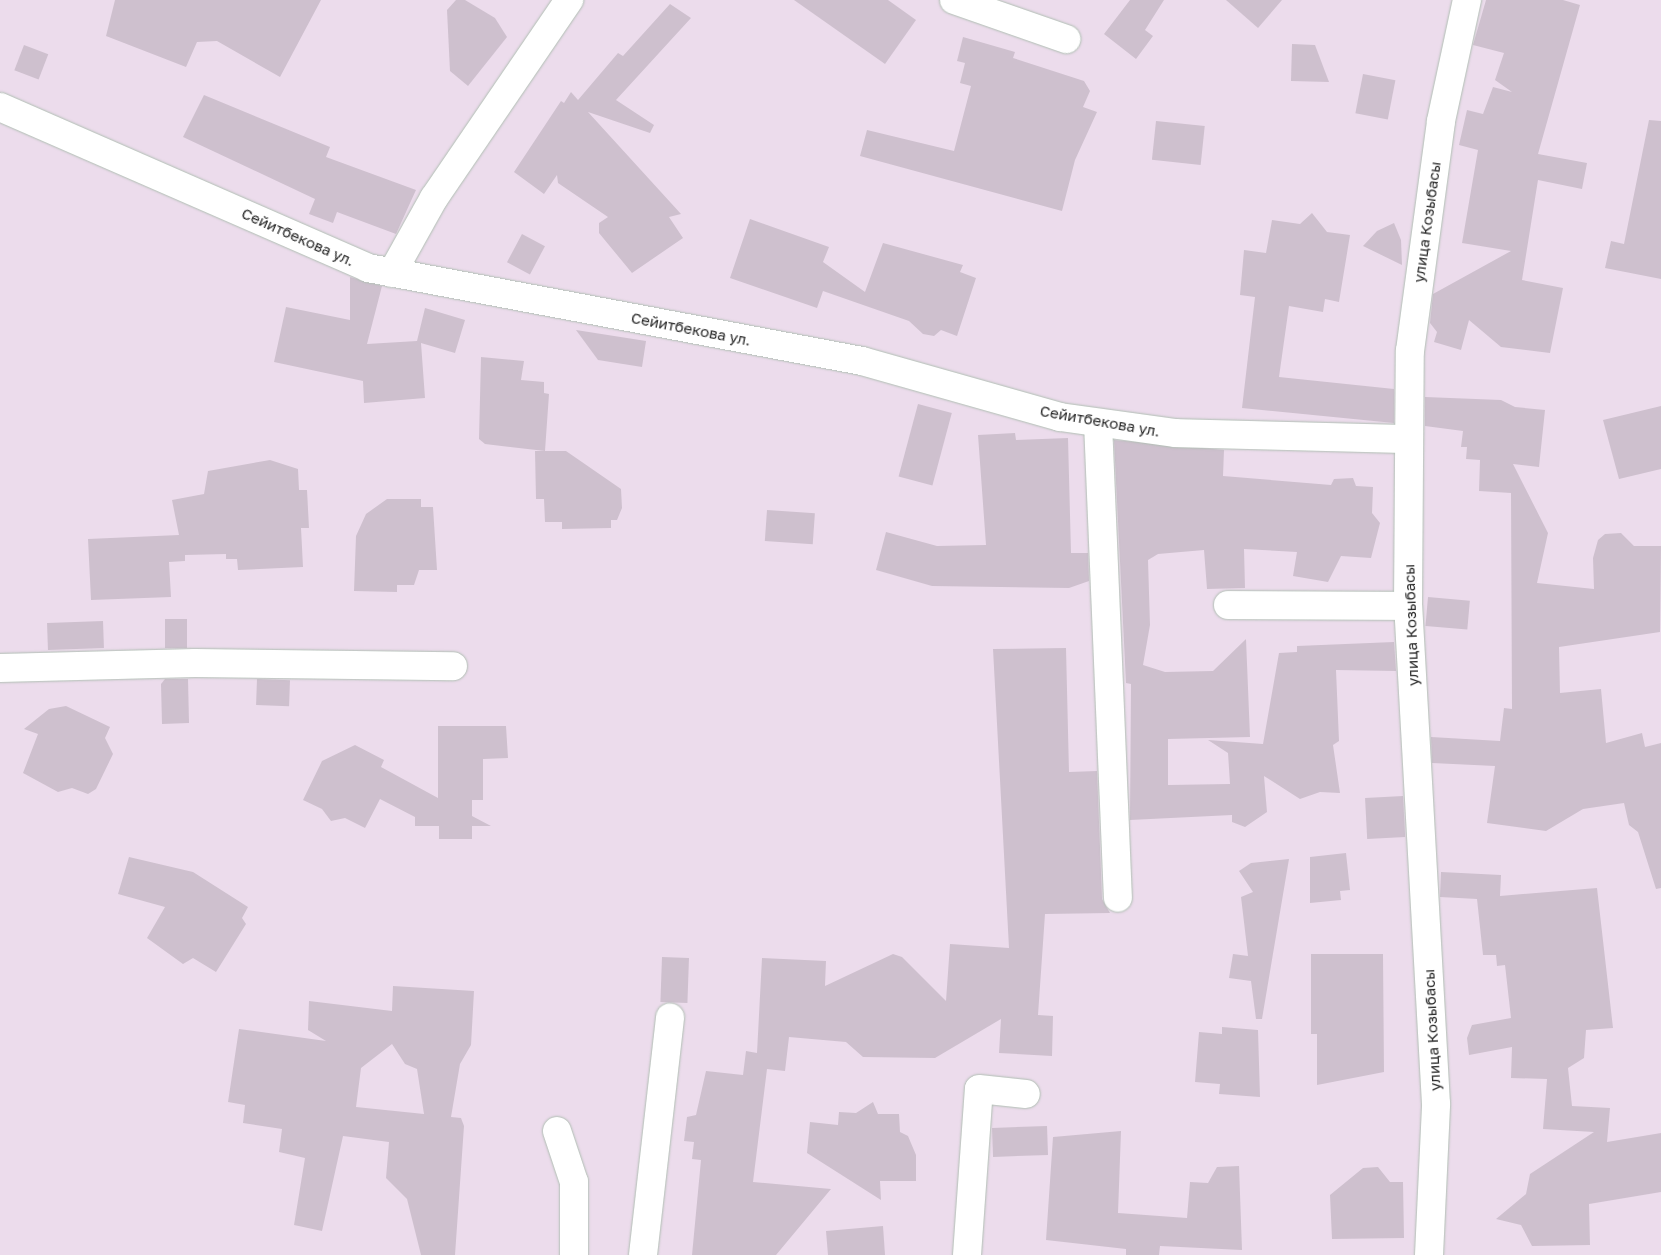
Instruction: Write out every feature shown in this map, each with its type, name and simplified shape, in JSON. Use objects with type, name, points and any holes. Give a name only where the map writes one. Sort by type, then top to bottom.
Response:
[{"type":"street","points":[[392,273],[434,198],[569,0]]},
{"type":"street","points":[[954,0],[1066,39]]},
{"type":"street","name":"улица Козыбасы","points":[[1429,1255],[1436,1104],[1408,606],[1412,332],[1440,121],[1467,0]]},
{"type":"street","name":"Сейитбекова ул.","points":[[0,107],[368,268],[862,361],[1060,418],[1176,433],[1409,439]]},
{"type":"street","points":[[1098,423],[1118,898]]},
{"type":"street","points":[[1228,605],[1408,606]]},
{"type":"street","points":[[0,668],[195,663],[452,666]]},
{"type":"street","points":[[643,1255],[670,1018]]},
{"type":"street","points":[[968,1255],[979,1089],[1026,1094]]},
{"type":"street","points":[[557,1131],[574,1182],[574,1255]]},
{"type":"building","points":[[115,0],[321,0],[280,77],[217,41],[197,42],[186,67],[106,36]]},
{"type":"building","points":[[456,0],[465,0],[495,18],[507,37],[468,86],[450,71],[447,10]]},
{"type":"building","points":[[794,0],[888,0],[916,20],[885,64]]},
{"type":"building","points":[[1130,0],[1164,0],[1145,30],[1153,36],[1136,59],[1104,34]]},
{"type":"building","points":[[1226,0],[1282,0],[1258,28]]},
{"type":"building","points":[[1486,0],[1563,0],[1580,5],[1538,154],[1587,163],[1582,189],[1538,180],[1522,280],[1563,288],[1550,353],[1501,347],[1469,320],[1461,350],[1434,342],[1437,332],[1430,323],[1433,294],[1511,251],[1462,243],[1478,150],[1459,145],[1467,110],[1483,114],[1493,87],[1512,92],[1495,80],[1504,53],[1473,45]]},
{"type":"building","points":[[670,4],[691,18],[616,100],[654,125],[650,133],[588,112],[681,214],[669,217],[683,238],[632,273],[599,233],[599,223],[608,217],[558,183],[557,175],[544,194],[514,172],[561,101],[564,103],[571,92],[578,100],[618,53],[623,56]]},
{"type":"building","points":[[963,37],[1015,52],[1013,58],[1084,81],[1090,91],[1083,107],[1097,112],[1075,160],[1062,211],[860,156],[867,130],[954,151],[971,86],[960,83],[965,63],[957,61]]},
{"type":"building","points":[[1292,44],[1315,45],[1329,82],[1291,81]]},
{"type":"building","points":[[24,45],[48,54],[39,80],[14,70]]},
{"type":"building","points":[[1363,74],[1395,80],[1388,120],[1355,113]]},
{"type":"building","points":[[204,95],[330,147],[326,157],[416,190],[396,234],[337,212],[333,223],[309,214],[315,199],[183,137]]},
{"type":"building","points":[[1649,120],[1661,121],[1661,279],[1605,268],[1611,241],[1624,244]]},
{"type":"building","points":[[1156,121],[1205,126],[1201,165],[1152,160]]},
{"type":"building","points":[[1312,213],[1327,232],[1350,235],[1339,302],[1325,299],[1323,312],[1289,306],[1279,377],[1394,389],[1394,423],[1242,408],[1255,297],[1240,295],[1244,250],[1266,253],[1272,220],[1300,224]]},
{"type":"building","points":[[750,219],[829,247],[823,262],[865,292],[883,243],[963,265],[960,272],[976,278],[957,336],[941,330],[934,336],[923,334],[909,321],[823,291],[817,308],[730,278]]},
{"type":"building","points":[[1394,223],[1401,240],[1402,265],[1363,246],[1377,231]]},
{"type":"building","points":[[522,234],[545,246],[530,274],[507,262]]},
{"type":"building","points":[[350,277],[382,286],[367,344],[417,341],[425,308],[465,320],[455,353],[421,343],[425,398],[364,403],[363,381],[274,362],[286,307],[350,320]]},
{"type":"building","points":[[576,330],[646,341],[642,367],[598,360]]},
{"type":"building","points":[[481,357],[524,361],[521,380],[544,382],[544,393],[549,394],[545,451],[485,444],[479,439]]},
{"type":"building","points":[[1425,397],[1501,400],[1515,407],[1545,410],[1539,467],[1513,464],[1548,533],[1537,583],[1594,589],[1593,558],[1598,540],[1605,534],[1621,533],[1634,546],[1661,546],[1660,632],[1559,647],[1560,693],[1601,689],[1606,743],[1642,733],[1645,747],[1661,743],[1661,888],[1656,889],[1638,832],[1629,825],[1624,803],[1583,809],[1546,831],[1487,823],[1495,766],[1432,763],[1431,737],[1500,741],[1504,708],[1512,709],[1511,493],[1479,491],[1480,460],[1466,459],[1467,447],[1461,447],[1463,431],[1425,426]]},
{"type":"building","points":[[918,404],[952,413],[932,486],[899,476]]},
{"type":"building","points":[[1661,406],[1661,469],[1619,479],[1603,420]]},
{"type":"building","points":[[1015,433],[1016,440],[1068,438],[1071,553],[1088,553],[1089,581],[1069,588],[932,586],[876,570],[886,532],[937,546],[986,545],[978,435]]},
{"type":"building","points":[[1114,440],[1224,450],[1223,476],[1331,485],[1334,479],[1353,478],[1356,486],[1373,487],[1372,513],[1380,523],[1371,558],[1341,556],[1328,582],[1293,576],[1297,552],[1244,549],[1245,588],[1207,589],[1204,550],[1158,554],[1148,560],[1150,625],[1143,665],[1165,672],[1213,671],[1246,639],[1250,737],[1168,739],[1168,785],[1230,784],[1228,753],[1208,740],[1263,744],[1279,653],[1297,652],[1297,646],[1394,642],[1396,671],[1336,670],[1339,741],[1333,745],[1340,793],[1320,792],[1300,799],[1264,776],[1267,812],[1245,827],[1232,822],[1232,815],[1130,820],[1131,684],[1126,683]]},
{"type":"building","points":[[535,451],[566,451],[621,489],[622,508],[617,520],[611,520],[611,528],[562,529],[562,522],[545,522],[544,499],[536,499]]},
{"type":"building","points":[[270,460],[298,469],[299,490],[307,490],[309,528],[301,528],[303,567],[238,570],[237,559],[226,559],[226,554],[185,555],[185,561],[169,562],[171,597],[91,600],[88,539],[179,535],[172,500],[204,494],[208,471]]},
{"type":"building","points":[[387,499],[421,499],[421,507],[433,507],[437,570],[419,570],[414,585],[397,585],[397,592],[354,591],[356,536],[366,514]]},
{"type":"building","points":[[767,510],[815,513],[813,544],[765,541]]},
{"type":"building","points":[[1428,597],[1470,601],[1467,630],[1425,626]]},
{"type":"building","points":[[165,619],[187,619],[187,648],[165,648]]},
{"type":"building","points":[[103,621],[104,648],[48,650],[47,623]]},
{"type":"building","points":[[1066,648],[1069,772],[1097,771],[1102,899],[1110,913],[1045,914],[1038,1015],[1053,1016],[1052,1056],[999,1053],[1001,1019],[935,1058],[863,1057],[846,1042],[789,1037],[785,1071],[767,1069],[753,1182],[831,1189],[776,1255],[692,1255],[701,1160],[692,1159],[694,1142],[684,1141],[687,1117],[696,1115],[706,1071],[743,1075],[746,1051],[757,1053],[762,958],[826,961],[825,986],[893,954],[902,957],[946,1001],[950,944],[1009,948],[993,649]]},
{"type":"building","points":[[165,679],[188,679],[189,723],[162,724],[161,684]]},
{"type":"building","points":[[257,679],[290,680],[289,706],[256,705]]},
{"type":"building","points":[[66,706],[110,727],[105,738],[113,754],[96,789],[88,794],[72,788],[58,792],[23,773],[38,734],[24,729],[49,709]]},
{"type":"building","points":[[438,726],[506,726],[508,758],[483,759],[483,800],[472,800],[472,816],[491,826],[472,826],[472,839],[439,839],[439,826],[415,826],[415,817],[380,799],[365,828],[345,818],[331,821],[322,809],[303,800],[322,761],[355,745],[384,760],[381,767],[438,798]]},
{"type":"building","points":[[1403,796],[1405,837],[1367,839],[1365,798]]},
{"type":"building","points":[[1346,853],[1350,890],[1340,891],[1341,900],[1310,903],[1310,857]]},
{"type":"building","points":[[129,857],[193,872],[248,907],[242,918],[246,924],[216,972],[193,958],[183,964],[147,938],[165,907],[118,894]]},
{"type":"building","points":[[1289,859],[1262,1019],[1256,1019],[1251,981],[1229,978],[1233,954],[1248,956],[1241,897],[1253,892],[1239,871],[1251,863]]},
{"type":"building","points":[[1441,872],[1501,875],[1500,896],[1597,888],[1613,1028],[1586,1030],[1584,1058],[1568,1068],[1572,1106],[1610,1108],[1607,1142],[1661,1133],[1661,1192],[1589,1204],[1590,1245],[1532,1246],[1521,1225],[1496,1219],[1526,1194],[1530,1174],[1594,1132],[1543,1129],[1547,1079],[1511,1078],[1512,1047],[1469,1055],[1467,1038],[1472,1025],[1511,1018],[1505,965],[1497,966],[1496,955],[1483,955],[1477,899],[1440,897]]},
{"type":"building","points":[[1311,954],[1383,954],[1384,1072],[1317,1085],[1317,1034],[1311,1034]]},
{"type":"building","points":[[662,957],[689,958],[687,1003],[660,1002]]},
{"type":"building","points":[[393,986],[474,991],[471,1045],[460,1064],[451,1117],[461,1118],[464,1126],[455,1255],[421,1255],[407,1199],[386,1178],[389,1142],[343,1136],[322,1231],[294,1225],[305,1158],[279,1152],[282,1129],[243,1123],[245,1105],[228,1102],[239,1029],[326,1041],[308,1030],[309,1001],[392,1011]],"holes":[[[392,1044],[405,1064],[417,1069],[424,1114],[356,1107],[361,1068]]]},
{"type":"building","points":[[1222,1027],[1258,1030],[1260,1097],[1219,1094],[1220,1084],[1195,1082],[1199,1032],[1222,1034]]},
{"type":"building","points":[[873,1102],[878,1114],[899,1114],[900,1132],[908,1136],[916,1155],[916,1181],[880,1181],[881,1200],[807,1153],[810,1122],[838,1125],[839,1112],[856,1113]]},
{"type":"building","points":[[1047,1126],[1048,1155],[993,1157],[992,1128]]},
{"type":"building","points":[[1121,1131],[1118,1213],[1187,1218],[1190,1182],[1208,1183],[1217,1167],[1239,1166],[1242,1250],[1160,1246],[1159,1255],[1126,1255],[1126,1249],[1046,1240],[1053,1137]]},
{"type":"building","points":[[1378,1167],[1390,1182],[1403,1182],[1404,1238],[1332,1239],[1330,1195],[1363,1168]]},
{"type":"building","points":[[883,1226],[885,1255],[828,1255],[826,1231]]}]
